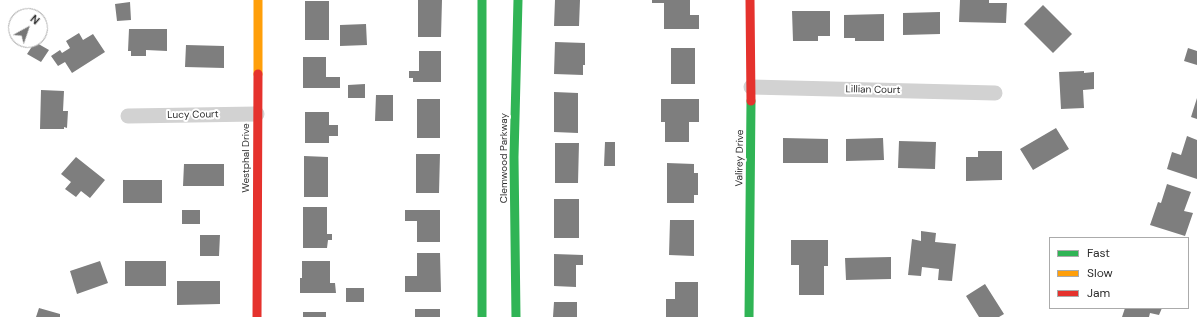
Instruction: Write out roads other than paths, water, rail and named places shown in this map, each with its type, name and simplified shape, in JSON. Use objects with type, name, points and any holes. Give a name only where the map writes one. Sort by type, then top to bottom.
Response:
[{"type":"street","name":"Westphal Drive","points":[[257,317],[258,0]]},
{"type":"street","points":[[482,0],[482,317]]},
{"type":"street","name":"Clemwood Parkway","points":[[516,317],[514,156],[518,0]]},
{"type":"street","name":"Valirey Drive","points":[[749,317],[751,87],[750,0]]},
{"type":"street","name":"Lillian Court","points":[[751,87],[995,93]]},
{"type":"street","name":"Lucy Court","points":[[128,116],[257,114]]}]
